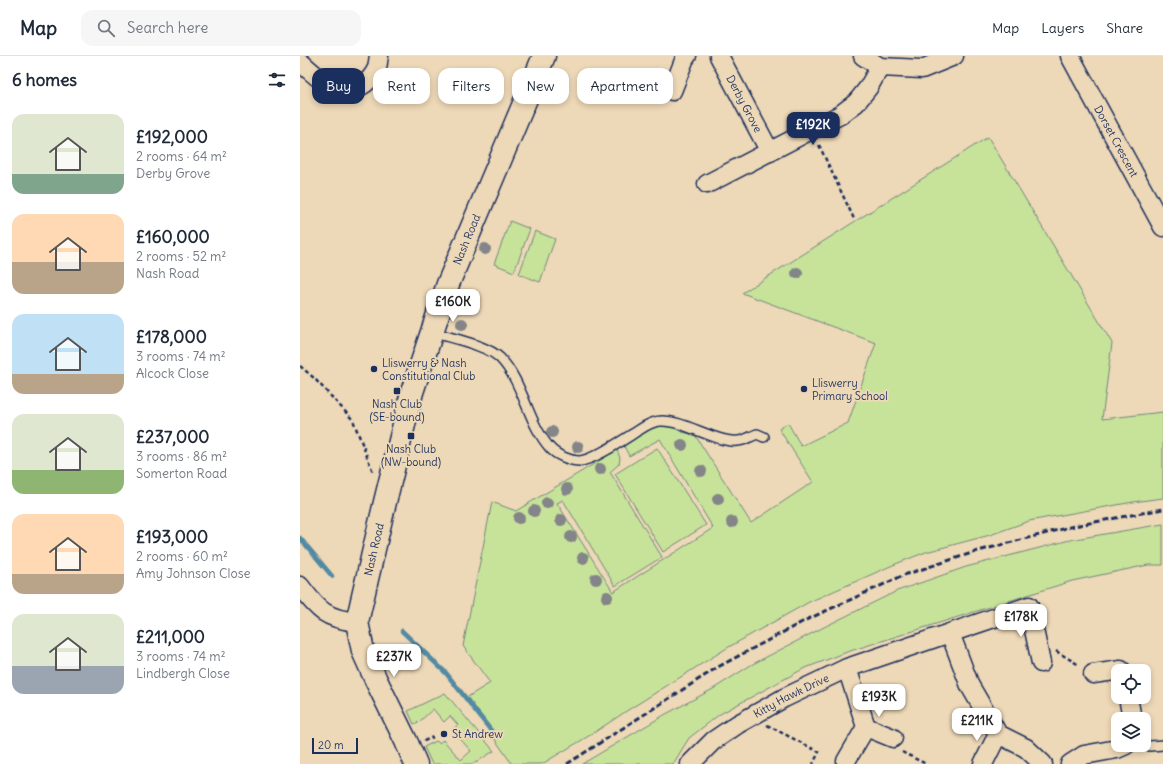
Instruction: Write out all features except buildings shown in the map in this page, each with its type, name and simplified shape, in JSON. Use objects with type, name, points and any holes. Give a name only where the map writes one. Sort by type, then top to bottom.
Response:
[{"type":"street","points":[[300,62],[324,82],[336,89],[347,90],[359,88],[369,80],[377,68],[379,56]]},
{"type":"street","name":"Nash Road","points":[[357,622],[412,392],[448,284],[544,56]]},
{"type":"street","points":[[673,88],[687,56]]},
{"type":"street","name":"Derby Grove","points":[[719,56],[770,152]]},
{"type":"street","points":[[863,56],[880,66],[922,69],[954,56]]},
{"type":"street","name":"Dorset Crescent","points":[[1070,56],[1163,227]]},
{"type":"street","points":[[707,184],[840,114],[856,103],[868,88],[880,66]]},
{"type":"street","points":[[300,586],[321,611],[344,620],[357,622],[363,651],[416,764]]},
{"type":"street","name":"Kitty Hawk Drive","points":[[690,764],[713,741],[738,724],[784,698],[847,668],[1029,606],[1037,640]]},
{"type":"street","points":[[950,633],[970,686],[998,734],[1026,748],[1043,764]]},
{"type":"street","points":[[1037,640],[1041,663]]},
{"type":"street","points":[[846,761],[866,727],[847,668]]},
{"type":"street","points":[[1093,674],[1111,671]]},
{"type":"street","points":[[866,727],[892,738]]},
{"type":"street","points":[[983,764],[998,734]]},
{"type":"street","points":[[1070,764],[1084,756],[1111,750]]},
{"type":"lane","points":[[432,332],[483,347],[499,357],[510,371],[541,435],[550,449],[565,458],[580,461],[593,457],[648,424],[660,421],[675,422],[727,441],[742,441],[757,434],[764,437]]},
{"type":"lane","points":[[1151,746],[1163,745]]},
{"type":"path","points":[[811,130],[855,221]]},
{"type":"path","points":[[300,366],[314,378],[353,420],[373,472]]},
{"type":"path","points":[[1037,640],[1093,674]]},
{"type":"path","points":[[759,712],[766,724],[819,752],[813,764]]},
{"type":"path","points":[[892,738],[902,752],[926,764]]},
{"type":"green space","points":[[988,137],[1112,343],[1102,419],[1163,412],[1163,498],[1029,521],[990,535],[926,552],[893,565],[809,602],[727,648],[542,764],[512,764],[466,698],[490,683],[463,646],[492,502],[516,511],[617,450],[620,458],[619,464],[610,472],[662,557],[615,586],[563,500],[557,503],[613,592],[713,528],[660,439],[629,456],[621,440],[648,424],[675,422],[682,432],[695,435],[751,523],[813,482],[779,429],[788,423],[801,446],[848,423],[876,343],[742,293]]},
{"type":"green space","points":[[510,221],[530,229],[514,272],[494,264]]},
{"type":"green space","points":[[535,231],[555,239],[540,282],[519,274]]},
{"type":"green space","points":[[657,448],[706,525],[663,552],[615,474]]},
{"type":"green space","points":[[1163,524],[1163,565],[1148,565],[1072,581],[847,652],[803,669],[720,714],[689,738],[673,764],[582,764],[666,714],[713,689],[751,665],[897,591],[966,567],[1070,540]]},
{"type":"green space","points":[[445,693],[494,751],[473,764],[432,764],[424,747],[436,741],[439,743],[443,740],[461,760],[471,751],[452,730],[458,725],[450,716],[444,722],[433,709],[419,722],[414,724],[408,711]]},
{"type":"waterway","points":[[300,538],[332,576]]},
{"type":"waterway","points":[[402,631],[446,673],[496,737]]},
{"type":"railway","points":[[567,764],[718,667],[806,620],[904,575],[978,551],[1074,526],[1163,509]]},
{"type":"place","name":"Lliswerry & Nash Constitutional Club","points":[[374,369]]},
{"type":"place","name":"Lliswerry Primary School","points":[[804,389]]},
{"type":"place","name":"Nash Club (SE-bound)","points":[[397,391]]},
{"type":"place","name":"Nash Club (NW-bound)","points":[[411,436]]},
{"type":"place","name":"St Andrew","points":[[444,734]]}]
